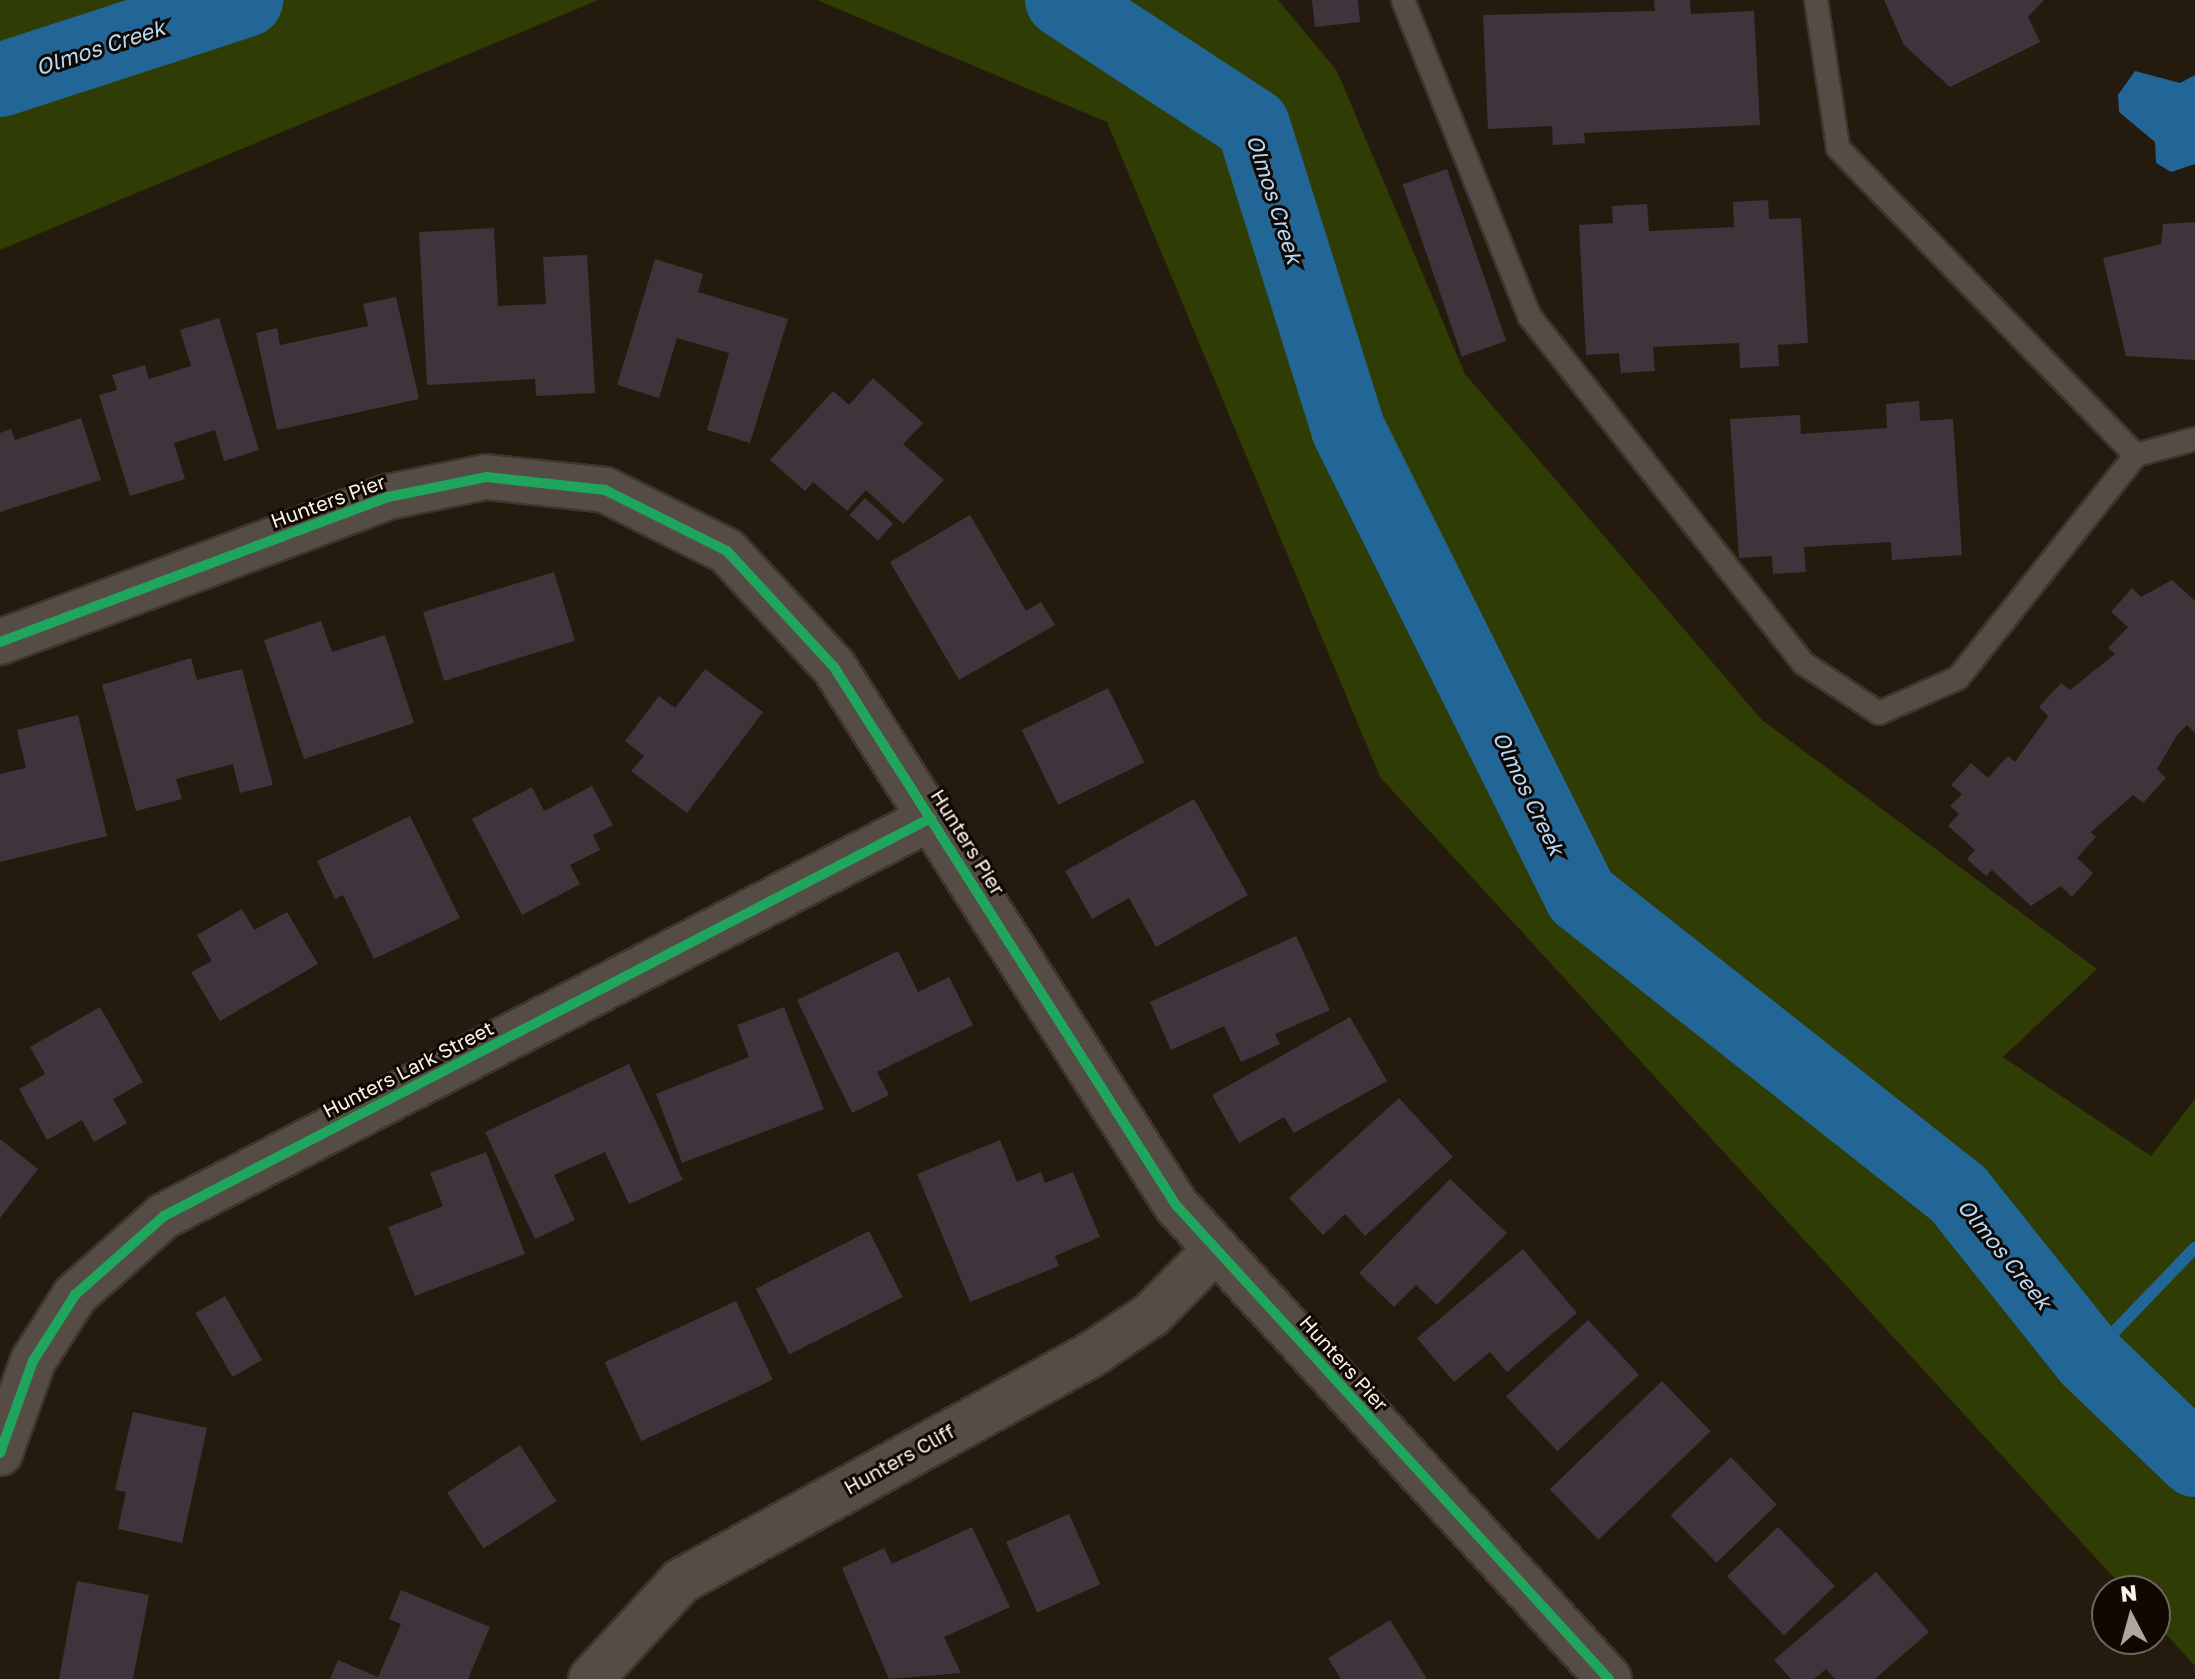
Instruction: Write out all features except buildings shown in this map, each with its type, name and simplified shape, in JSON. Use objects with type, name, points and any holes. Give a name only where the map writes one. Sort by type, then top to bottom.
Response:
[{"type":"street","name":"Hunters Pier","points":[[0,642],[388,497],[486,477],[605,490],[727,551],[811,635],[1176,1205],[1609,1679]]},
{"type":"street","name":"Hunters Lark Street","points":[[0,1453],[33,1361],[75,1295],[164,1216],[931,818]]},
{"type":"street","name":"Hunters Cliff","points":[[591,1679],[681,1581],[1095,1352],[1151,1315],[1216,1249]]},
{"type":"lane","points":[[1403,0],[1530,317],[1803,663],[1879,713],[1958,678],[2136,455],[2195,439]]},
{"type":"lane","points":[[1816,0],[1838,148],[2136,455]]},
{"type":"green space","points":[[0,0],[598,0],[0,250]]},
{"type":"green space","points":[[817,0],[1278,0],[1337,71],[1465,374],[1761,719],[2097,969],[2003,1057],[2151,1156],[2195,1099],[2195,1666],[2171,1640],[2171,1575],[2111,1575],[1380,777],[1107,122]]},
{"type":"water","points":[[2135,71],[2180,83],[2195,75],[2195,164],[2171,172],[2156,163],[2155,142],[2119,112],[2118,95]]},
{"type":"waterway","name":"Olmos Creek","points":[[0,80],[246,0]]},
{"type":"waterway","name":"Olmos Creek","points":[[1062,0],[1253,125],[1348,429],[1581,896],[1959,1195],[2089,1358],[2195,1460]]},
{"type":"waterway","points":[[2089,1358],[2195,1248]]},
{"type":"cycle path","points":[[0,642],[388,497],[486,477],[605,490],[727,551],[834,667],[1176,1205],[1609,1679]]},
{"type":"cycle path","points":[[0,1453],[33,1361],[75,1295],[164,1216],[931,818]]}]
